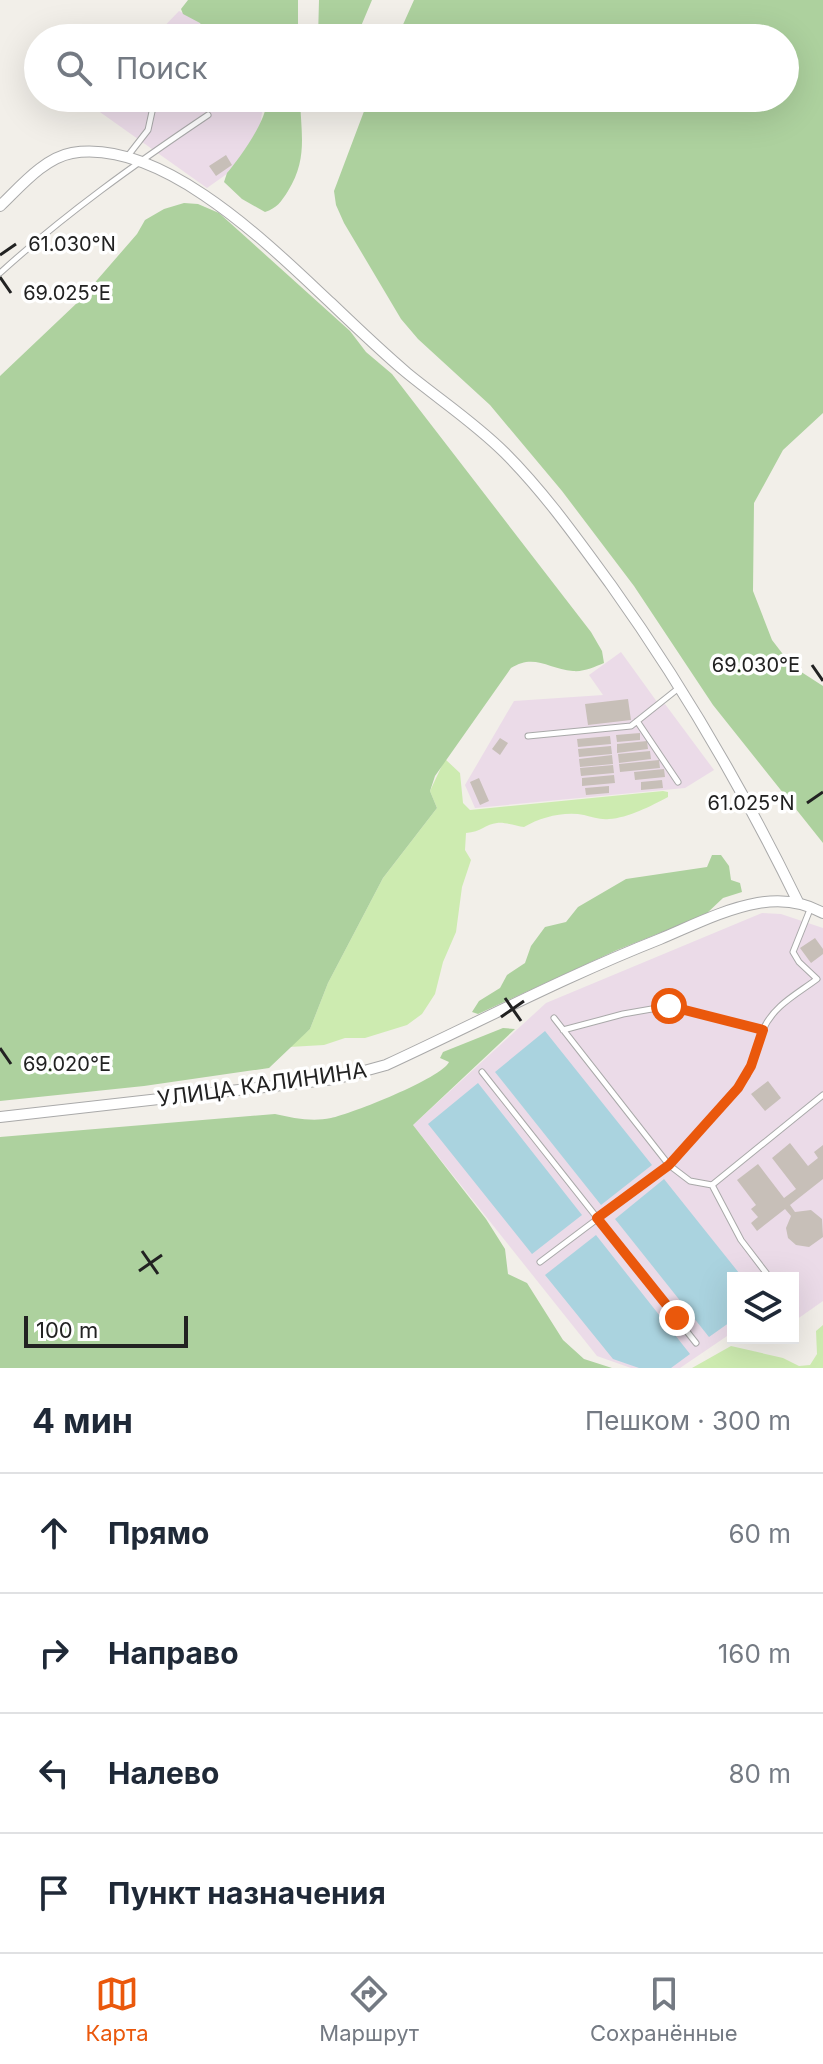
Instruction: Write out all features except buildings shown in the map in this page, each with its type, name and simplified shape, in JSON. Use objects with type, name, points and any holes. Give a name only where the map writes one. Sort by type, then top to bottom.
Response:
[{"type":"street","points":[[0,206],[42,168],[68,154],[92,153],[127,158],[158,169],[240,220],[406,372],[459,412],[506,454],[570,529],[680,687],[745,796],[798,902]]},
{"type":"street","name":"УЛИЦА КАЛИНИНА","points":[[0,1117],[335,1079],[362,1073],[386,1065],[631,951],[729,910],[760,902],[798,902],[823,913]]},
{"type":"lane","points":[[127,158],[148,130],[152,112]]},
{"type":"lane","points":[[0,273],[44,233],[139,161],[208,115]]},
{"type":"lane","points":[[528,736],[631,726],[680,687]]},
{"type":"lane","points":[[637,721],[678,782]]},
{"type":"lane","points":[[811,907],[793,952],[799,962],[823,984]]},
{"type":"lane","points":[[540,1262],[669,1165],[747,1076],[768,1020],[781,1005],[817,979]]},
{"type":"lane","points":[[563,1030],[669,1006],[763,1030]]},
{"type":"lane","points":[[554,1018],[669,1165],[690,1181],[712,1185],[823,1095]]},
{"type":"lane","points":[[482,1072],[696,1343]]},
{"type":"lane","points":[[712,1185],[741,1240],[765,1272]]},
{"type":"shaded area","points":[[179,11],[205,24],[166,24]]},
{"type":"shaded area","points":[[100,112],[262,112],[260,127],[231,171],[207,188]]},
{"type":"shaded area","points":[[621,652],[660,706],[665,704],[714,770],[685,788],[475,808],[465,785],[514,701],[603,695],[589,675]]},
{"type":"shaded area","points":[[762,913],[781,914],[823,928],[823,1301],[799,1318],[799,1272],[727,1272],[727,1336],[680,1368],[631,1368],[597,1356],[413,1125],[546,1003]]},
{"type":"green space","points":[[188,0],[298,0],[298,24],[201,24],[183,14],[181,9]]},
{"type":"green space","points":[[319,0],[372,0],[362,24],[318,24]]},
{"type":"green space","points":[[414,0],[823,0],[823,413],[783,450],[754,503],[753,591],[772,640],[792,666],[823,686],[823,843],[713,705],[634,586],[562,491],[490,405],[418,339],[401,319],[344,223],[334,191],[364,112],[799,112],[799,24],[403,24]]},
{"type":"green space","points":[[265,112],[301,112],[302,146],[298,168],[288,191],[273,209],[265,212],[242,199],[224,182]]},
{"type":"green space","points":[[184,203],[198,204],[219,213],[350,331],[366,352],[392,374],[591,632],[602,651],[604,663],[577,671],[534,662],[511,668],[435,776],[430,791],[437,808],[383,878],[328,983],[310,1029],[269,1068],[144,1086],[0,1101],[0,376],[78,302],[137,234],[145,220],[164,209]]},
{"type":"green space","points":[[445,759],[460,773],[463,803],[470,810],[663,791],[668,792],[668,797],[616,818],[561,814],[524,827],[497,823],[466,833],[465,850],[471,860],[462,887],[456,932],[443,962],[435,994],[422,1014],[407,1025],[365,1038],[289,1047],[310,1029],[328,983],[383,878],[437,808],[430,791]]},
{"type":"green space","points":[[712,855],[721,855],[729,866],[731,880],[740,883],[742,892],[723,898],[705,915],[617,950],[478,1014],[472,1012],[479,1001],[500,988],[507,975],[525,963],[531,946],[545,927],[566,922],[578,907],[626,879],[707,867]]},
{"type":"green space","points":[[503,1028],[515,1029],[413,1125],[486,1219],[505,1249],[508,1274],[527,1283],[563,1340],[584,1359],[612,1368],[0,1368],[0,1137],[275,1114],[310,1120],[331,1118],[414,1086],[449,1062],[440,1058],[443,1052]]},
{"type":"green space","points":[[823,1325],[823,1368],[692,1368],[731,1346],[783,1358],[799,1366],[810,1365],[817,1354],[816,1331]]},
{"type":"water","points":[[545,1031],[652,1165],[601,1205],[495,1072]]},
{"type":"water","points":[[478,1083],[582,1215],[532,1254],[428,1124]]},
{"type":"water","points":[[664,1179],[738,1272],[727,1272],[727,1324],[709,1337],[615,1219]]},
{"type":"water","points":[[596,1235],[690,1354],[671,1368],[639,1368],[613,1359],[545,1275]]},
{"type":"route","points":[[669,1006],[763,1030],[747,1076],[738,1088],[669,1165],[597,1218],[677,1318]]}]
